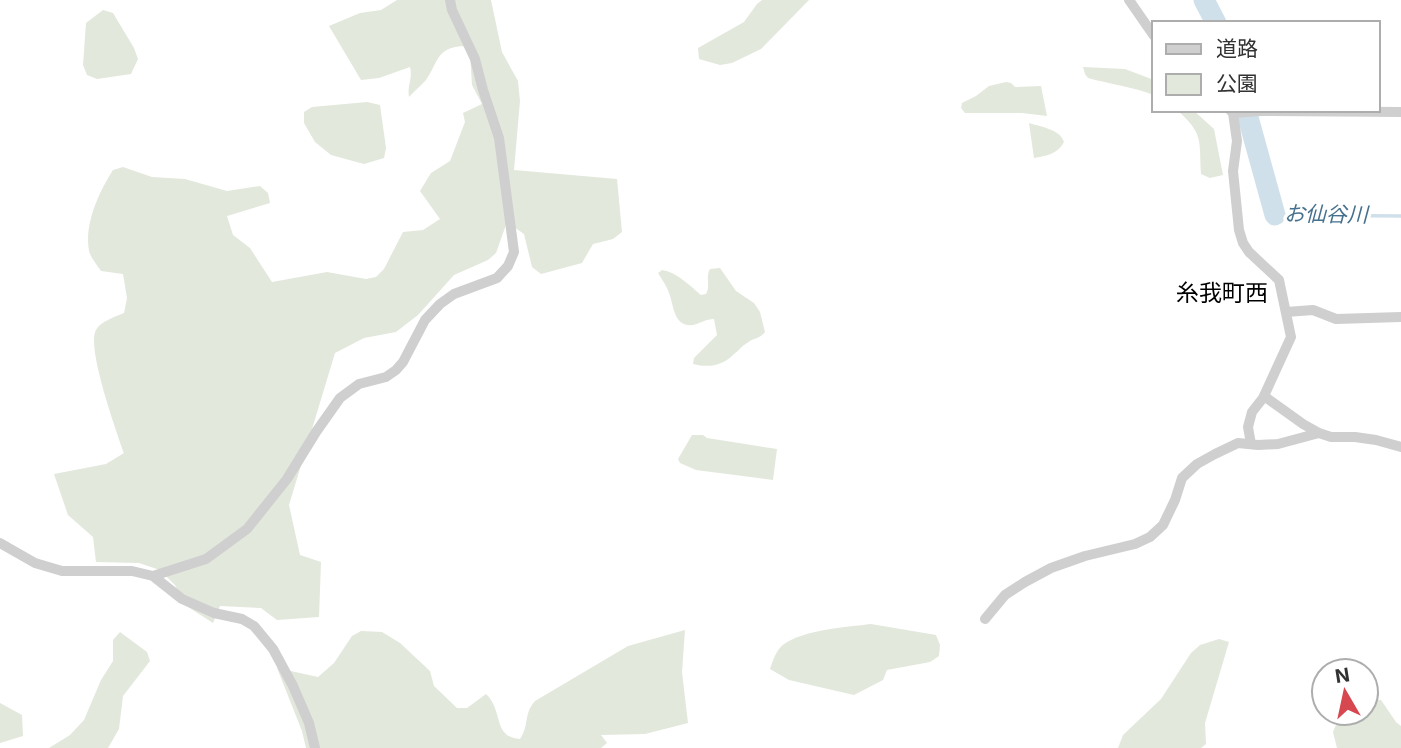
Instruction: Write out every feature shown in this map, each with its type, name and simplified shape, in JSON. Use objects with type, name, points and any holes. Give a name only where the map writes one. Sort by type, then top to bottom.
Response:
[{"type":"street","points":[[153,576],[206,559],[247,529],[287,479],[340,398],[359,384],[386,377],[396,370],[425,320],[440,304],[454,294],[497,278],[508,266],[514,252],[499,138],[475,59],[450,0]]},
{"type":"street","points":[[1129,0],[1152,33]]},
{"type":"street","points":[[1231,112],[1237,141],[1233,171],[1238,230],[1249,252],[1279,280],[1291,337],[1264,396],[1252,412],[1248,427],[1251,444]]},
{"type":"street","points":[[1380,112],[1401,112]]},
{"type":"street","points":[[1286,312],[1313,310],[1336,319],[1401,317]]},
{"type":"street","points":[[1264,396],[1319,433],[1331,437],[1376,440],[1401,447]]},
{"type":"street","points":[[985,619],[1005,595],[1051,568],[1085,556],[1135,544],[1150,537],[1163,526],[1182,478],[1197,464],[1238,443],[1278,444],[1319,433]]},
{"type":"street","points":[[0,543],[35,563],[62,571],[132,571],[153,576],[182,599],[254,626],[273,649],[293,686],[309,723],[315,748]]},
{"type":"green space","points":[[397,0],[491,0],[502,52],[518,81],[520,101],[514,170],[617,179],[622,232],[613,239],[593,244],[582,263],[541,274],[532,267],[524,234],[507,222],[496,253],[488,260],[454,275],[418,315],[396,332],[364,338],[335,353],[289,505],[300,555],[321,562],[319,617],[277,620],[261,608],[220,606],[213,623],[185,605],[175,585],[160,570],[139,563],[96,562],[93,537],[68,515],[54,474],[106,464],[124,453],[99,371],[94,339],[101,324],[124,313],[127,298],[123,274],[101,271],[90,254],[88,241],[91,219],[98,198],[113,170],[123,167],[152,177],[185,179],[227,191],[260,186],[268,193],[270,203],[227,216],[233,235],[250,248],[272,282],[327,272],[366,279],[376,277],[384,269],[403,232],[423,230],[440,219],[420,191],[431,173],[450,161],[465,122],[463,113],[482,104],[472,85],[470,53],[463,46],[448,49],[443,53],[426,80],[409,97],[410,67],[379,78],[361,80],[329,26],[360,13],[381,10]]},
{"type":"green space","points":[[762,0],[809,0],[761,49],[732,63],[720,65],[699,59],[698,48],[744,22]]},
{"type":"green space","points":[[103,10],[113,13],[134,48],[138,59],[131,74],[97,79],[87,75],[83,65],[86,23]]},
{"type":"green space","points":[[1083,67],[1125,69],[1152,79],[1152,94],[1088,78]]},
{"type":"green space","points":[[1006,82],[1015,87],[1041,86],[1047,116],[965,113],[961,108],[962,103],[989,86]]},
{"type":"green space","points":[[367,102],[380,105],[386,148],[384,158],[364,164],[331,155],[315,142],[304,123],[304,112],[312,107]]},
{"type":"green space","points":[[1179,112],[1195,112],[1214,129],[1223,175],[1210,178],[1201,174],[1200,145],[1192,125]]},
{"type":"green space","points":[[1029,123],[1050,129],[1059,134],[1064,142],[1051,154],[1034,158]]},
{"type":"green space","points":[[720,268],[736,291],[754,303],[760,312],[765,332],[720,363],[710,366],[693,364],[694,358],[717,335],[714,319],[693,325],[682,323],[675,314],[668,290],[658,273],[662,270],[673,273],[701,295],[706,294],[710,269]]},
{"type":"green space","points":[[692,435],[777,449],[773,480],[696,470],[680,463],[678,459]]},
{"type":"green space","points":[[871,624],[936,635],[940,645],[939,656],[930,662],[887,670],[883,680],[854,695],[789,680],[770,669],[779,649],[796,637],[822,630]]},
{"type":"green space","points":[[685,630],[682,672],[688,723],[645,734],[601,735],[607,743],[601,748],[306,748],[277,668],[318,677],[334,663],[352,636],[361,631],[382,632],[400,643],[430,671],[434,686],[457,708],[467,708],[486,694],[495,708],[505,734],[520,739],[535,701],[628,646]]},
{"type":"green space","points":[[120,632],[147,652],[150,661],[123,696],[119,729],[108,748],[49,748],[70,735],[84,720],[101,680],[113,661],[113,640]]},
{"type":"green space","points":[[1219,639],[1229,642],[1205,723],[1206,744],[1201,748],[1118,748],[1123,735],[1161,699],[1191,653],[1200,645]]},
{"type":"green space","points":[[1380,700],[1401,726],[1401,748],[1337,748],[1333,732],[1335,727],[1380,727]]},
{"type":"green space","points":[[0,703],[22,715],[23,736],[0,743]]},
{"type":"waterway","name":"お仙谷川","points":[[1204,0],[1215,21]]},
{"type":"waterway","name":"お仙谷川","points":[[1247,112],[1275,215]]},
{"type":"waterway","name":"お仙谷川","points":[[1275,215],[1401,216]]},
{"type":"district","name":"糸我町西","points":[[1222,293]]}]
